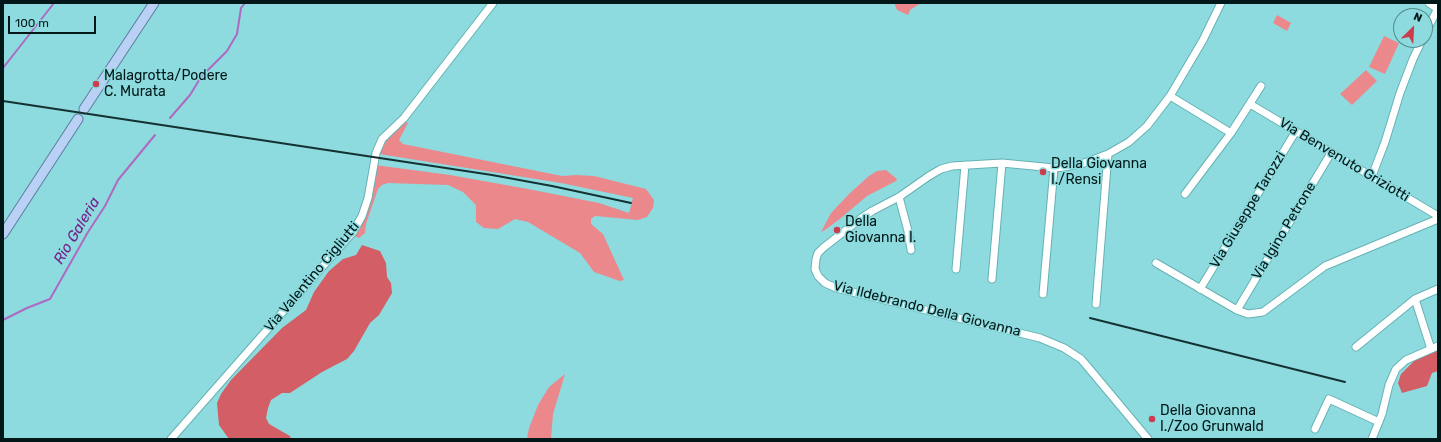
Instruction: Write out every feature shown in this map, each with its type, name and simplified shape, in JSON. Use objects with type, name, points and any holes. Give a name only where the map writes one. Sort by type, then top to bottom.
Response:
[{"type":"main road","points":[[84,109],[154,3]]},
{"type":"main road","points":[[3,234],[78,119]]},
{"type":"street","name":"Via Valentino Cigliutti","points":[[171,439],[352,232],[362,216],[368,198],[376,153],[382,139],[404,118],[493,3]]},
{"type":"street","name":"Via Ildebrando Della Giovanna","points":[[1148,439],[1087,366],[1075,355],[1059,346],[1040,338],[1018,332],[838,288],[822,281],[817,274],[815,266],[816,259],[819,252],[860,219],[899,197],[934,173],[952,166],[1002,163],[1054,168],[1084,162],[1108,154],[1130,142],[1147,126],[1170,96],[1203,40],[1221,3]]},
{"type":"street","points":[[1429,3],[1438,9],[1433,19]]},
{"type":"street","points":[[1372,176],[1385,142],[1400,93],[1418,48]]},
{"type":"street","points":[[1185,194],[1231,132],[1261,86]]},
{"type":"street","points":[[1170,96],[1231,132]]},
{"type":"street","name":"Via Benvenuto Griziotti","points":[[1250,104],[1438,216]]},
{"type":"street","name":"Via Giuseppe Tarozzi","points":[[1200,289],[1296,131]]},
{"type":"street","name":"Via Igino Petrone","points":[[1237,310],[1331,153]]},
{"type":"street","points":[[1096,304],[1108,154]]},
{"type":"street","points":[[992,279],[1002,163]]},
{"type":"street","points":[[956,269],[965,165]]},
{"type":"street","points":[[1043,294],[1054,168]]},
{"type":"street","points":[[899,197],[908,231],[911,250]]},
{"type":"street","points":[[1156,263],[1237,310],[1248,314],[1263,312],[1325,266],[1438,219]]},
{"type":"street","points":[[1356,347],[1415,299],[1438,289]]},
{"type":"street","points":[[1415,299],[1430,349]]},
{"type":"street","points":[[1372,439],[1379,422],[1389,385],[1396,369],[1404,361],[1438,346]]},
{"type":"street","points":[[1315,429],[1329,399],[1379,422]]},
{"type":"shaded area","points":[[894,3],[921,3],[910,10],[908,15],[897,10]]},
{"type":"shaded area","points":[[1277,15],[1291,23],[1287,31],[1273,23]]},
{"type":"shaded area","points":[[1384,36],[1393,40],[1393,48],[1397,48],[1385,74],[1369,67]]},
{"type":"shaded area","points":[[1366,70],[1377,81],[1352,105],[1340,94]]},
{"type":"shaded area","points":[[406,122],[408,123],[399,140],[403,144],[562,176],[594,176],[646,189],[654,200],[653,208],[647,217],[638,220],[595,216],[591,219],[591,224],[603,234],[624,280],[620,281],[594,272],[580,253],[528,222],[515,219],[498,229],[484,228],[476,222],[476,205],[463,192],[448,185],[388,183],[382,185],[378,189],[366,224],[365,233],[359,238],[354,236],[367,213],[375,181],[375,165],[450,175],[528,189],[599,203],[629,213],[633,198],[561,183],[379,154],[385,139]]},
{"type":"shaded area","points":[[886,170],[897,179],[896,181],[867,196],[841,218],[821,232],[831,213],[850,193],[869,176],[877,171]]},
{"type":"shaded area","points":[[362,245],[380,251],[386,263],[387,277],[391,283],[392,293],[379,315],[370,323],[354,351],[347,359],[322,372],[290,393],[282,393],[271,400],[266,418],[269,424],[290,436],[291,439],[229,439],[219,425],[217,403],[221,394],[231,380],[282,328],[306,310],[314,292],[329,271],[343,259],[356,255]]},
{"type":"shaded area","points":[[1438,349],[1438,371],[1432,373],[1427,386],[1402,393],[1398,383],[1401,374],[1419,356]]},
{"type":"shaded area","points":[[565,374],[553,414],[551,439],[527,439],[529,428],[538,405],[549,387]]},
{"type":"waterway","points":[[3,68],[54,3]]},
{"type":"waterway","name":"Rio Galeria","points":[[170,118],[190,95],[201,77],[227,51],[237,34],[241,8],[245,3]]},
{"type":"waterway","name":"Rio Galeria","points":[[3,320],[50,299],[88,232],[105,206],[118,180],[155,135]]},
{"type":"railway","points":[[3,101],[492,175],[631,203]]},
{"type":"railway","points":[[1090,318],[1345,382]]},
{"type":"place","name":"Malagrotta/Podere C. Murata","points":[[96,84]]},
{"type":"place","name":"Della Giovanna I./Rensi","points":[[1043,172]]},
{"type":"place","name":"Della Giovanna I.","points":[[837,230]]},
{"type":"place","name":"Della Giovanna I./Zoo Grunwald","points":[[1152,419]]}]
